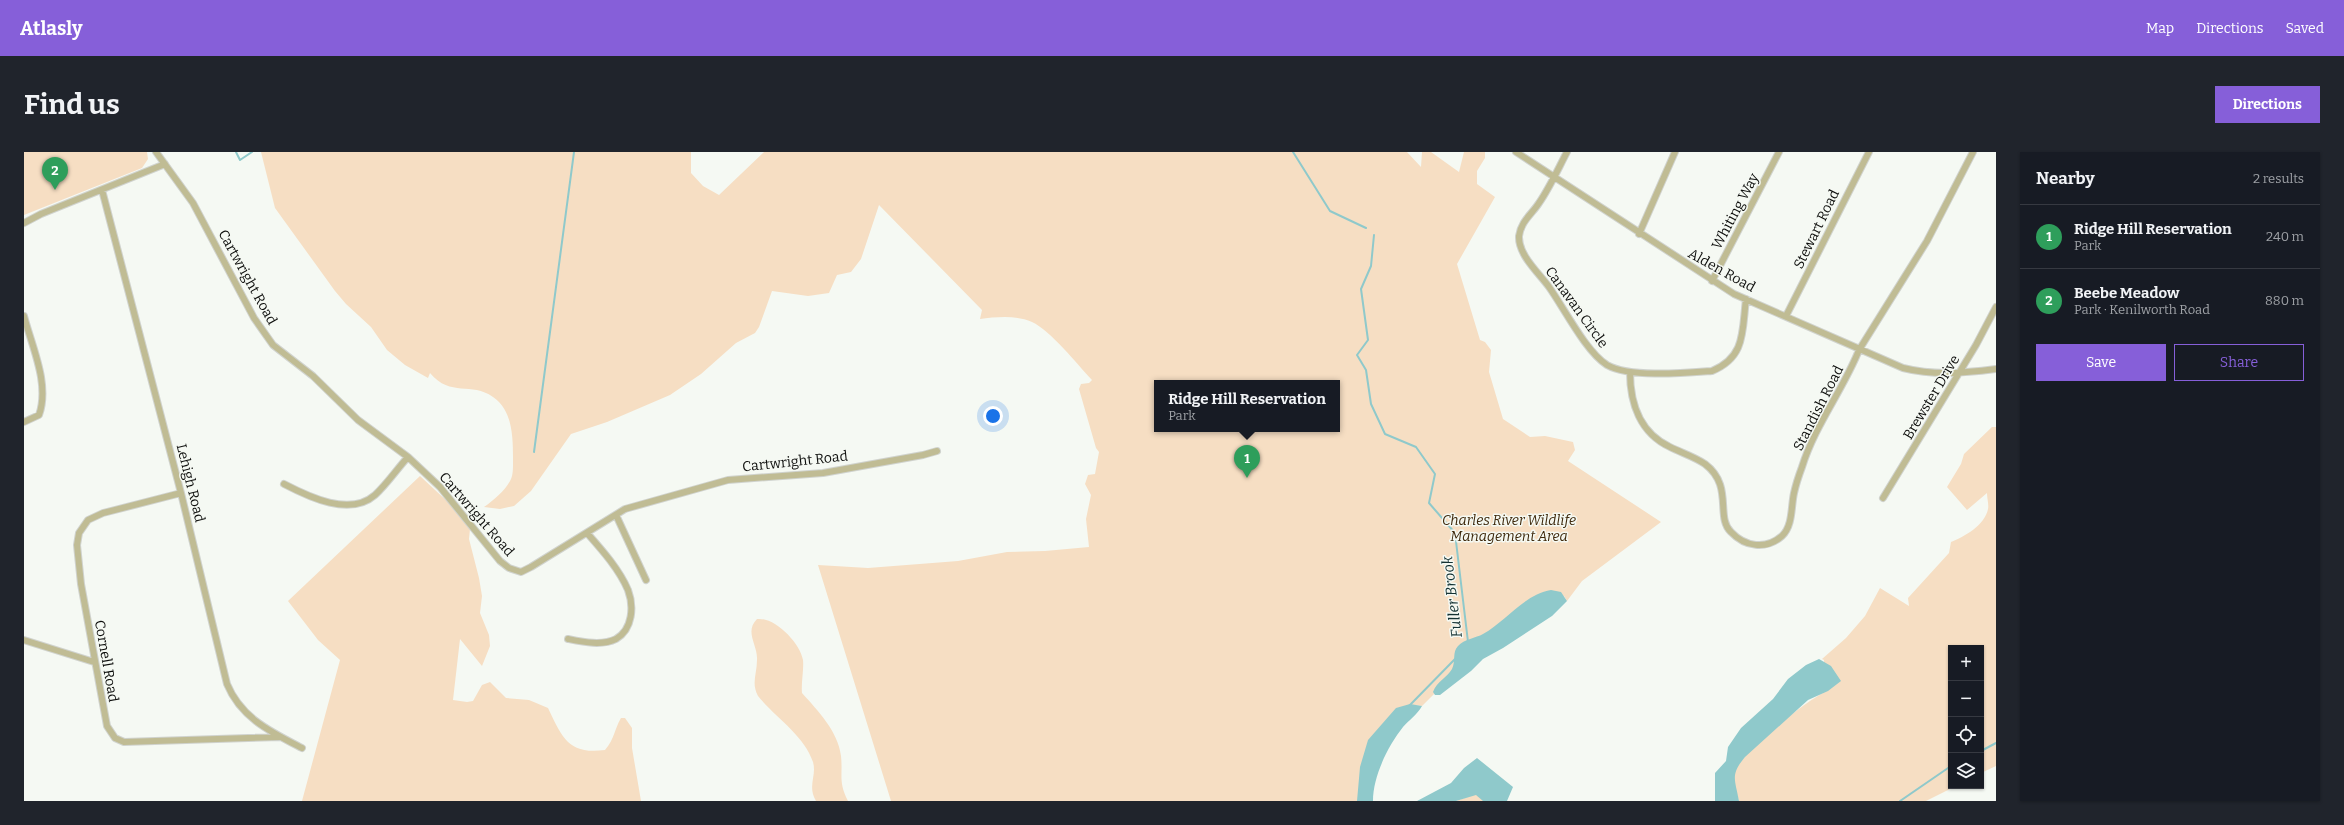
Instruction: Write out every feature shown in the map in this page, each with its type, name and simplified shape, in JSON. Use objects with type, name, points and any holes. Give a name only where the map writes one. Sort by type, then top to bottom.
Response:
[{"type":"street","name":"Cartwright Road","points":[[156,152],[193,203],[254,318],[273,345],[313,376],[358,420],[408,457],[453,502],[500,561],[509,568],[521,572],[532,567],[625,509],[728,480],[822,473],[924,455],[937,451]]},
{"type":"street","name":"Alden Road","points":[[1516,152],[1712,282],[1746,299],[1859,350],[1910,370],[1931,374],[1996,369]]},
{"type":"street","name":"Canavan Circle","points":[[1567,152],[1539,203],[1524,222],[1519,236],[1521,247],[1525,256],[1596,355],[1606,365],[1630,372],[1712,371],[1729,362],[1736,355],[1740,342],[1746,299]]},
{"type":"street","points":[[1639,234],[1675,152]]},
{"type":"street","name":"Whiting Way","points":[[1712,282],[1779,152]]},
{"type":"street","name":"Stewart Road","points":[[1786,316],[1869,152]]},
{"type":"street","name":"Standish Road","points":[[1630,372],[1633,400],[1646,431],[1652,437],[1695,458],[1711,469],[1721,484],[1726,522],[1729,531],[1742,541],[1754,546],[1774,541],[1783,535],[1788,525],[1794,492],[1815,433],[1853,366],[1859,350],[1927,241],[1973,152]]},
{"type":"street","points":[[24,223],[41,214],[165,164]]},
{"type":"street","name":"Lehigh Road","points":[[102,190],[181,493],[227,684],[234,700],[246,714],[280,737],[302,748]]},
{"type":"street","name":"Brewster Drive","points":[[1883,498],[1996,307]]},
{"type":"street","points":[[24,316],[42,383],[43,403],[39,415],[24,422]]},
{"type":"street","points":[[284,484],[317,499],[345,504],[356,503],[375,495],[408,457]]},
{"type":"street","name":"Cornell Road","points":[[181,493],[103,513],[88,520],[79,533],[77,545],[81,584],[94,662],[107,726],[115,738],[124,742],[280,737]]},
{"type":"street","points":[[616,515],[646,580]]},
{"type":"street","points":[[568,639],[589,643],[616,639],[626,629],[632,618],[627,589],[607,556],[587,533]]},
{"type":"street","points":[[24,640],[94,662]]},
{"type":"green space","points":[[24,152],[147,152],[148,159],[142,168],[24,215]]},
{"type":"green space","name":"Charles River Wildlife Management Area","points":[[261,152],[691,152],[691,173],[703,186],[719,195],[764,152],[1407,152],[1421,167],[1422,152],[1431,152],[1459,172],[1464,152],[1485,152],[1485,158],[1477,171],[1477,184],[1495,197],[1457,264],[1480,340],[1485,342],[1491,350],[1489,372],[1503,419],[1530,437],[1545,436],[1573,442],[1575,450],[1568,461],[1661,522],[1582,581],[1567,601],[1564,596],[1434,694],[1422,706],[1412,705],[1376,755],[1370,801],[891,801],[818,565],[868,568],[958,561],[1007,552],[1045,551],[1089,547],[1086,519],[1091,495],[1085,484],[1088,475],[1095,474],[1099,452],[1096,448],[1079,389],[1081,384],[1089,383],[1092,380],[1047,332],[1032,322],[1020,318],[1006,317],[980,319],[982,310],[879,205],[861,259],[851,272],[837,275],[829,293],[808,296],[772,291],[759,327],[755,333],[736,343],[701,374],[670,395],[607,422],[571,434],[531,491],[514,506],[500,509],[484,507],[503,491],[512,476],[513,446],[511,427],[509,418],[500,403],[485,392],[446,385],[438,381],[430,373],[428,378],[405,365],[387,350],[371,327],[346,304],[275,208]]},
{"type":"green space","points":[[1992,427],[1996,427],[1996,766],[1984,772],[1984,645],[1948,645],[1948,789],[1950,789],[1926,801],[1739,801],[1733,780],[1736,768],[1757,744],[1787,718],[1823,693],[1824,660],[1822,659],[1846,638],[1865,616],[1880,588],[1909,606],[1908,598],[1949,553],[1951,542],[1968,534],[1983,520],[1988,509],[1987,493],[1967,510],[1947,487],[1961,464],[1964,454]]},
{"type":"green space","points":[[420,476],[449,503],[470,529],[469,539],[482,596],[480,613],[489,635],[490,646],[482,666],[460,639],[453,700],[467,702],[473,701],[482,685],[490,682],[506,698],[529,700],[548,708],[562,735],[574,747],[582,750],[605,750],[611,742],[621,718],[625,718],[632,728],[632,748],[641,801],[302,801],[340,660],[318,640],[288,601]]},
{"type":"green space","points":[[757,619],[764,619],[771,622],[786,632],[801,653],[803,660],[802,693],[826,722],[836,738],[841,756],[843,789],[848,801],[816,801],[812,791],[814,767],[809,752],[789,727],[758,696],[755,687],[757,654],[752,639],[753,624]]},
{"type":"green space","points":[[1478,793],[1486,801],[1456,801]]},
{"type":"water","points":[[1551,590],[1561,592],[1567,601],[1552,616],[1503,648],[1483,659],[1471,671],[1440,695],[1435,695],[1433,692],[1435,688],[1452,669],[1456,648],[1467,640],[1483,634],[1491,629],[1524,602]]},
{"type":"water","points":[[1819,659],[1831,666],[1841,681],[1828,691],[1808,700],[1745,757],[1735,773],[1735,782],[1739,801],[1715,801],[1715,773],[1726,761],[1728,747],[1741,728],[1773,699],[1788,679],[1806,665]]},
{"type":"water","points":[[1410,704],[1422,706],[1403,727],[1387,752],[1382,762],[1376,782],[1373,801],[1357,801],[1360,767],[1368,740],[1396,708]]},
{"type":"water","points":[[1477,758],[1513,787],[1507,801],[1483,801],[1476,795],[1456,801],[1417,801],[1451,783],[1464,768]]},
{"type":"waterway","points":[[236,152],[240,160],[252,152]]},
{"type":"waterway","points":[[534,452],[574,152]]},
{"type":"waterway","name":"Fuller Brook","points":[[1293,152],[1330,211],[1366,228]]},
{"type":"waterway","name":"Fuller Brook","points":[[1374,235],[1371,266],[1361,289],[1368,340],[1357,355],[1366,370],[1371,404],[1385,434],[1416,447],[1435,474],[1429,503],[1455,533],[1468,642]]},
{"type":"waterway","name":"Fuller Brook","points":[[1409,706],[1455,659]]},
{"type":"waterway","name":"Fuller Brook","points":[[1984,749],[1996,743]]},
{"type":"waterway","name":"Fuller Brook","points":[[1900,801],[1948,768]]},
{"type":"place","name":"Beebe Meadow","points":[[55,190]]},
{"type":"place","name":"Ridge Hill Reservation","points":[[1247,478]]}]
